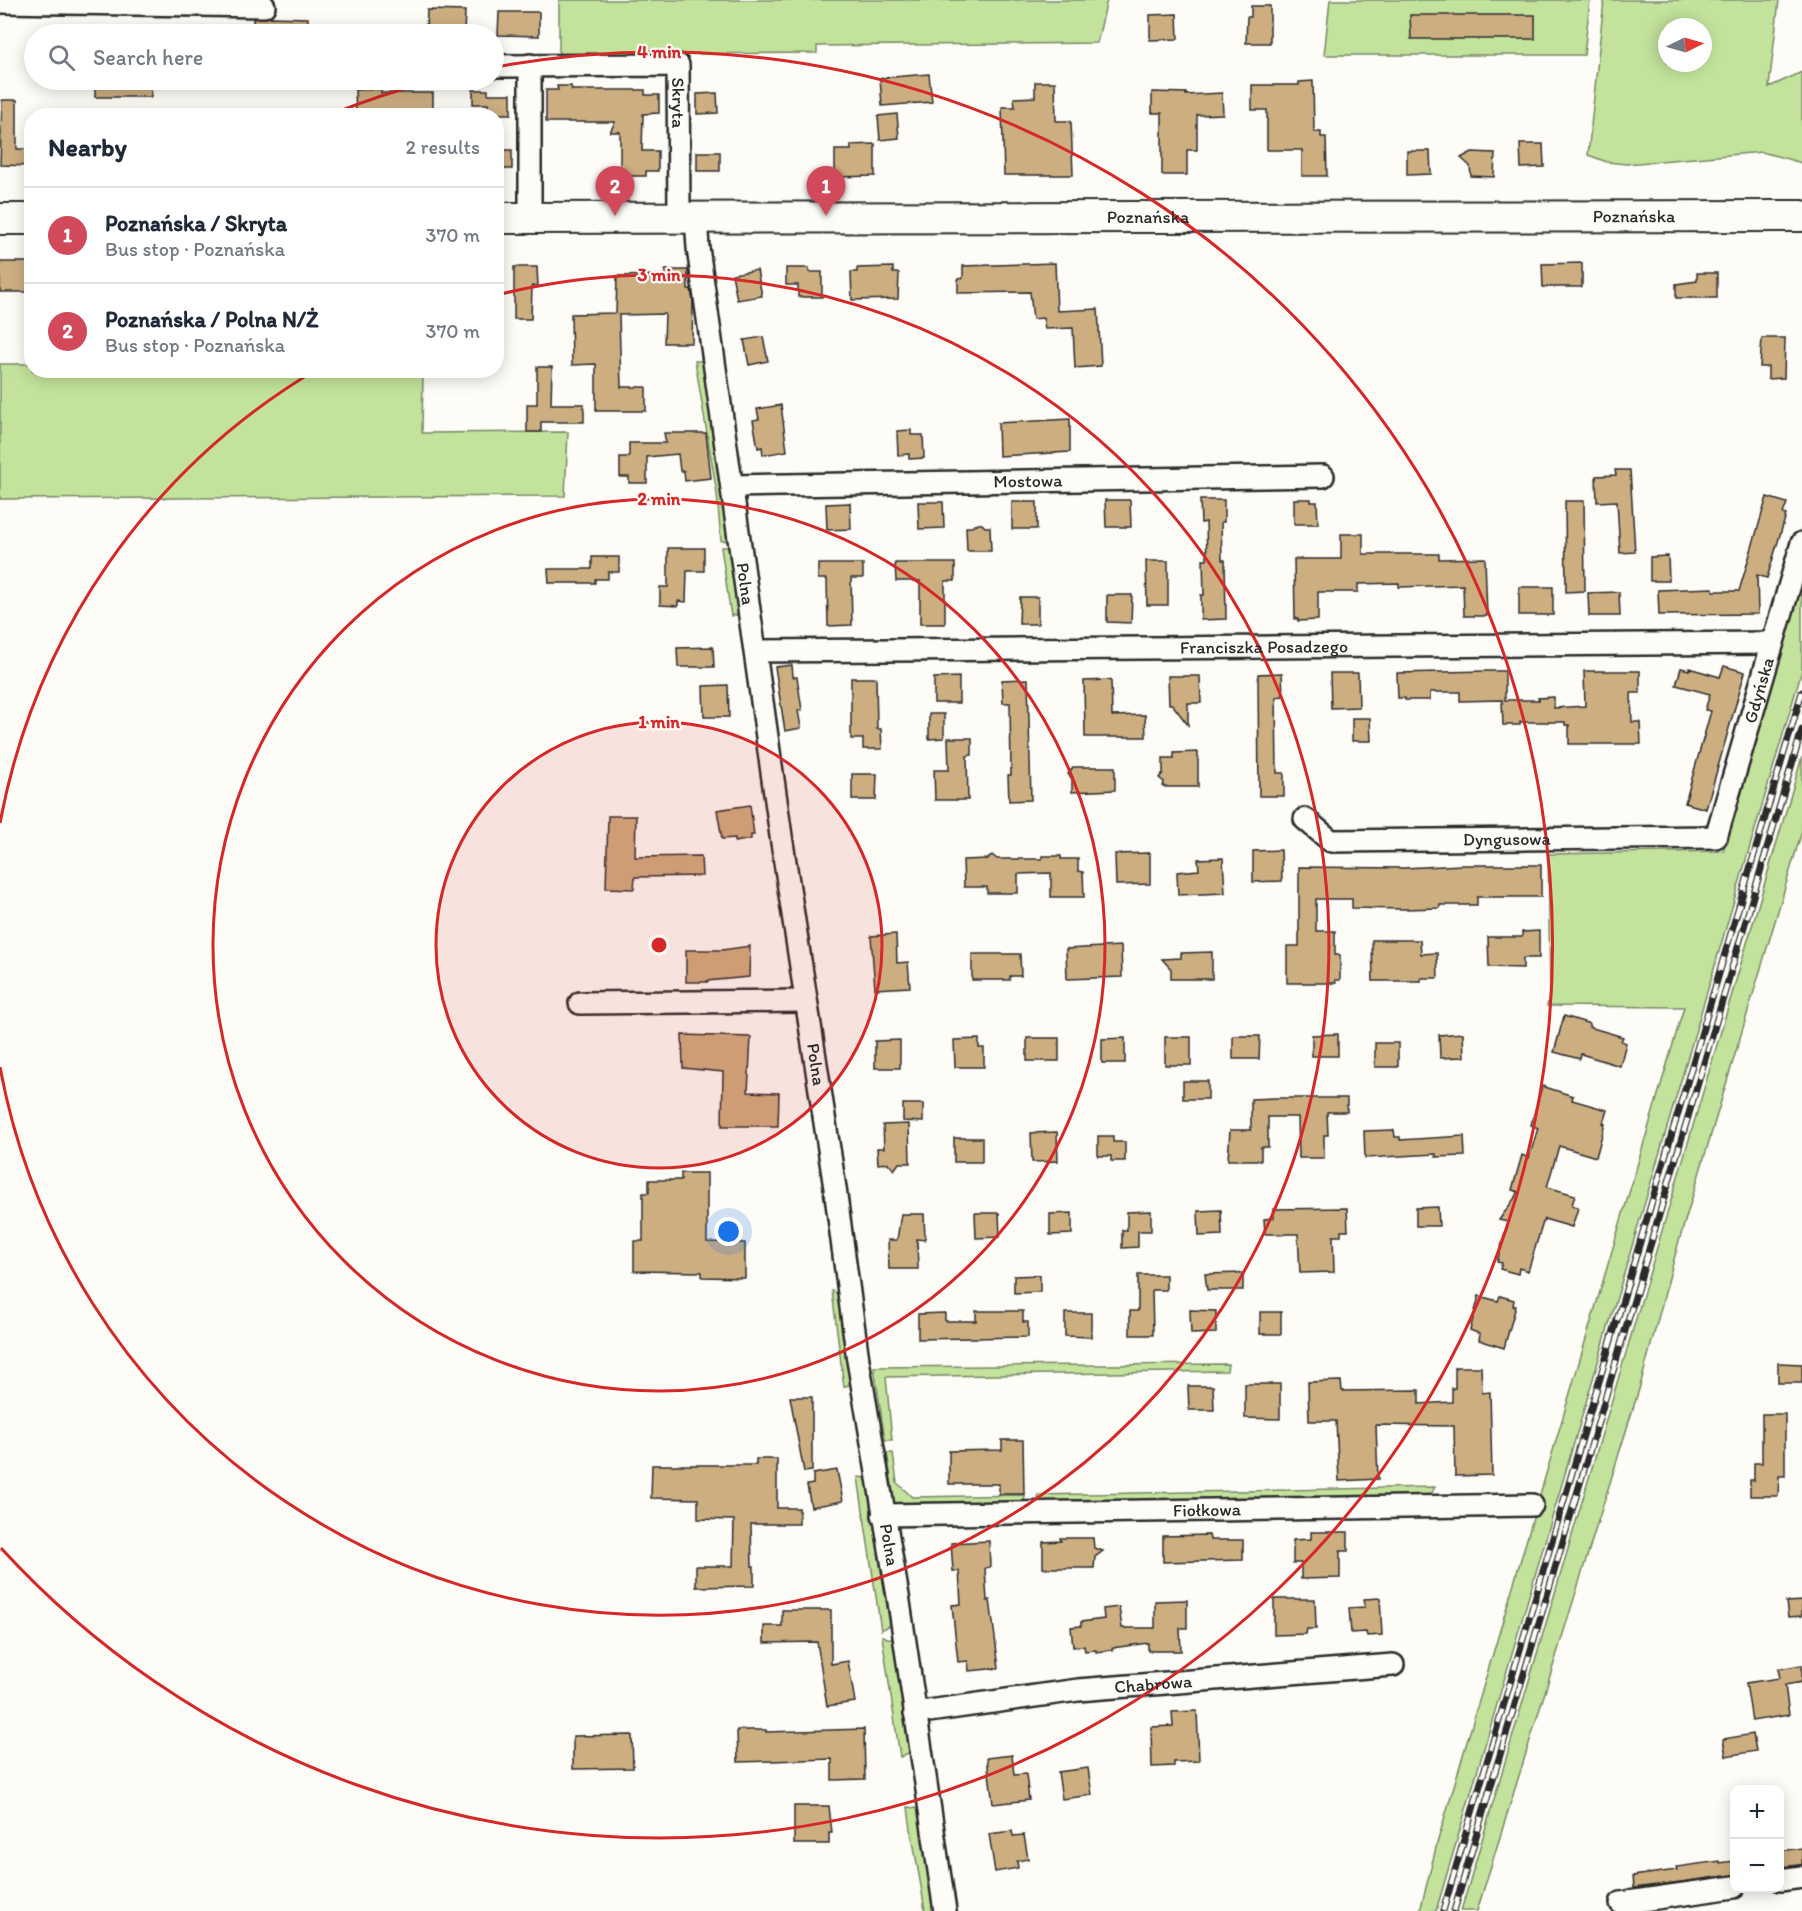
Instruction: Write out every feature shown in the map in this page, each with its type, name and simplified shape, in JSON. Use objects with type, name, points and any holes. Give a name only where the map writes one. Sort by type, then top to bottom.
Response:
[{"type":"main road","name":"Poznańska","points":[[504,218],[1802,216]]},
{"type":"main road","points":[[0,219],[24,219]]},
{"type":"street","points":[[0,2],[264,6]]},
{"type":"street","points":[[530,65],[530,218]]},
{"type":"street","name":"Skryta","points":[[504,66],[678,65],[687,217]]},
{"type":"street","name":"Polna","points":[[687,217],[698,248],[806,1001],[945,1911]]},
{"type":"street","name":"Mostowa","points":[[732,486],[1323,476]]},
{"type":"street","name":"Gdyńska","points":[[1716,837],[1802,543]]},
{"type":"street","name":"Franciszka Posadzego","points":[[756,651],[1772,643]]},
{"type":"street","name":"Dyngusowa","points":[[1305,819],[1331,841],[1716,837]]},
{"type":"street","points":[[580,1003],[806,1001]]},
{"type":"street","name":"Fiołkowa","points":[[883,1515],[1532,1505]]},
{"type":"street","name":"Chabrowa","points":[[915,1713],[1078,1690],[1393,1665]]},
{"type":"street","points":[[1784,1879],[1802,1877]]},
{"type":"street","points":[[1621,1903],[1730,1888]]},
{"type":"green space","points":[[559,0],[1107,0],[1097,43],[817,46],[817,53],[559,55]]},
{"type":"green space","points":[[1330,0],[1590,0],[1584,55],[1324,55]]},
{"type":"green space","points":[[1604,0],[1779,0],[1769,87],[1802,72],[1802,163],[1762,152],[1626,164],[1607,162],[1588,155]]},
{"type":"green space","points":[[695,361],[703,361],[731,540],[721,541],[717,494]]},
{"type":"green space","points":[[0,364],[24,364],[24,378],[423,378],[422,433],[568,432],[565,496],[0,499]]},
{"type":"green space","points":[[721,547],[732,547],[741,614],[731,616]]},
{"type":"green space","points":[[1802,577],[1802,670],[1436,1911],[1420,1911],[1438,1840],[1684,1007],[1547,1006],[1550,993],[1548,854],[1723,851]]},
{"type":"green space","points":[[1802,757],[1802,831],[1677,1248],[1640,1386],[1477,1911],[1461,1911]]},
{"type":"green space","points":[[832,1291],[840,1294],[852,1383],[844,1387]]},
{"type":"green space","points":[[1228,1364],[1227,1371],[886,1377],[892,1440],[885,1440],[874,1367]]},
{"type":"green space","points":[[887,1453],[893,1453],[897,1483],[912,1497],[1025,1495],[1023,1509],[895,1505]]},
{"type":"green space","points":[[858,1477],[866,1478],[890,1625],[881,1630]]},
{"type":"green space","points":[[1435,1487],[1428,1500],[1040,1509],[1038,1495]]},
{"type":"green space","points":[[882,1636],[894,1640],[910,1752],[900,1757]]},
{"type":"green space","points":[[908,1807],[919,1809],[935,1911],[925,1911]]},
{"type":"building","points":[[1251,6],[1270,6],[1270,43],[1246,43],[1247,17],[1251,17]]},
{"type":"building","points":[[427,10],[465,11],[464,24],[426,24]]},
{"type":"building","points":[[499,12],[539,12],[539,36],[504,35],[504,24],[498,24]]},
{"type":"building","points":[[1177,14],[1178,39],[1150,40],[1150,15]]},
{"type":"building","points":[[1410,15],[1535,15],[1535,39],[1411,39]]},
{"type":"building","points":[[308,18],[308,24],[253,24],[253,19]]},
{"type":"building","points":[[929,74],[932,102],[882,106],[880,78]]},
{"type":"building","points":[[1313,81],[1314,132],[1321,132],[1321,137],[1326,137],[1327,176],[1302,176],[1302,150],[1267,150],[1267,110],[1252,110],[1252,85],[1299,85],[1299,82]]},
{"type":"building","points":[[1035,82],[1055,82],[1056,121],[1071,121],[1073,175],[1004,175],[1002,107],[1015,107],[1014,98],[1035,97]]},
{"type":"building","points":[[557,86],[571,86],[572,90],[645,90],[645,95],[659,95],[659,113],[643,114],[642,151],[658,151],[658,171],[646,171],[646,176],[620,176],[620,132],[610,132],[615,122],[546,122],[546,90],[558,90]]},
{"type":"building","points":[[95,90],[151,90],[151,97],[95,97]]},
{"type":"building","points":[[355,90],[381,90],[381,93],[433,93],[433,108],[356,108]]},
{"type":"building","points":[[473,90],[488,90],[488,94],[511,94],[511,114],[504,114],[504,108],[488,108],[488,104],[473,104]]},
{"type":"building","points":[[1152,92],[1186,93],[1186,95],[1222,93],[1223,114],[1197,115],[1197,150],[1187,150],[1187,175],[1162,175],[1162,113],[1152,113]]},
{"type":"building","points":[[717,93],[718,113],[697,114],[697,94]]},
{"type":"building","points":[[2,100],[17,100],[17,149],[24,149],[24,166],[0,165]]},
{"type":"building","points":[[897,114],[899,138],[880,140],[878,116]]},
{"type":"building","points":[[875,144],[875,176],[835,177],[835,150],[851,150],[851,145]]},
{"type":"building","points":[[1520,144],[1543,144],[1544,167],[1521,168]]},
{"type":"building","points":[[504,150],[512,150],[512,169],[504,169]]},
{"type":"building","points":[[1407,151],[1430,151],[1431,174],[1407,175]]},
{"type":"building","points":[[697,152],[720,152],[720,171],[697,171]]},
{"type":"building","points":[[1472,152],[1495,153],[1494,177],[1471,176],[1470,166],[1461,158]]},
{"type":"building","points":[[0,262],[24,262],[24,292],[0,292]]},
{"type":"building","points":[[1055,263],[1057,311],[1098,309],[1101,366],[1075,368],[1073,328],[1045,329],[1043,318],[1033,319],[1030,292],[958,293],[958,279],[963,278],[963,266]]},
{"type":"building","points":[[1582,263],[1582,287],[1543,287],[1542,264]]},
{"type":"building","points":[[514,267],[537,267],[538,286],[532,286],[531,319],[514,319]]},
{"type":"building","points":[[893,267],[893,273],[899,273],[898,299],[852,300],[851,272],[857,272],[857,268]]},
{"type":"building","points":[[786,268],[809,268],[809,272],[822,272],[822,297],[798,297],[798,285],[786,285]]},
{"type":"building","points":[[665,270],[688,270],[688,289],[691,289],[693,301],[692,343],[664,343],[665,314],[619,315],[621,387],[646,387],[646,411],[596,411],[596,364],[572,365],[571,314],[616,313],[617,276],[665,275]]},
{"type":"building","points":[[757,270],[762,296],[737,300],[732,274]]},
{"type":"building","points":[[1697,273],[1717,273],[1717,298],[1676,298],[1676,284],[1697,281]]},
{"type":"building","points":[[763,337],[768,361],[749,365],[744,340]]},
{"type":"building","points":[[1762,338],[1785,338],[1784,378],[1768,379],[1768,367],[1760,367]]},
{"type":"building","points":[[537,367],[552,367],[551,404],[584,404],[584,422],[541,422],[541,432],[527,432],[527,404],[537,404]]},
{"type":"building","points":[[781,405],[787,451],[763,455],[762,447],[758,448],[753,420],[759,419],[757,409]]},
{"type":"building","points":[[1070,419],[1070,452],[999,456],[998,423]]},
{"type":"building","points":[[911,430],[911,435],[923,435],[924,458],[909,459],[909,454],[898,455],[897,431]]},
{"type":"building","points":[[664,433],[706,433],[711,478],[685,481],[684,471],[680,471],[678,454],[647,457],[647,483],[629,483],[629,477],[620,477],[620,457],[629,457],[629,443],[666,443]]},
{"type":"building","points":[[1615,470],[1630,470],[1635,552],[1620,553],[1617,501],[1597,502],[1596,476],[1616,475]]},
{"type":"building","points":[[1767,497],[1787,503],[1783,514],[1786,515],[1767,578],[1757,575],[1758,614],[1659,615],[1658,590],[1713,588],[1713,591],[1739,591]]},
{"type":"building","points":[[1294,499],[1311,499],[1311,502],[1317,502],[1318,524],[1294,524]]},
{"type":"building","points":[[1105,500],[1130,500],[1131,527],[1106,527]]},
{"type":"building","points":[[1200,500],[1224,500],[1224,522],[1221,522],[1222,560],[1225,560],[1226,619],[1201,620],[1201,595],[1204,595],[1203,560],[1207,560],[1206,522],[1201,523]]},
{"type":"building","points":[[1565,501],[1584,501],[1585,591],[1566,592]]},
{"type":"building","points":[[918,502],[943,502],[944,528],[919,529]]},
{"type":"building","points":[[1012,502],[1037,502],[1037,529],[1012,529]]},
{"type":"building","points":[[850,503],[851,529],[827,530],[826,504]]},
{"type":"building","points":[[975,524],[990,527],[991,551],[967,551],[966,527],[972,527]]},
{"type":"building","points":[[1341,534],[1363,534],[1363,554],[1439,554],[1439,559],[1485,558],[1487,616],[1464,616],[1463,585],[1399,587],[1399,583],[1358,584],[1358,592],[1318,592],[1318,620],[1298,621],[1295,619],[1294,559],[1341,559]]},
{"type":"building","points":[[668,548],[704,548],[704,571],[687,571],[686,602],[678,601],[678,606],[660,605],[660,587],[668,587]]},
{"type":"building","points":[[1668,556],[1669,581],[1650,581],[1650,557]]},
{"type":"building","points":[[592,557],[619,557],[619,572],[608,572],[608,579],[595,579],[595,583],[549,583],[548,569],[592,569]]},
{"type":"building","points":[[1146,561],[1168,561],[1168,605],[1147,605]]},
{"type":"building","points":[[895,563],[955,563],[955,581],[945,581],[945,624],[920,624],[920,581],[896,581]]},
{"type":"building","points":[[818,564],[863,564],[863,578],[851,578],[852,625],[828,626],[827,579],[818,579]]},
{"type":"building","points":[[1519,587],[1553,587],[1553,615],[1519,615]]},
{"type":"building","points":[[1619,592],[1620,616],[1589,616],[1588,593]]},
{"type":"building","points":[[1107,595],[1132,595],[1131,623],[1107,622]]},
{"type":"building","points":[[1020,597],[1038,597],[1038,624],[1019,624]]},
{"type":"building","points":[[713,647],[714,667],[678,667],[677,648]]},
{"type":"building","points":[[792,665],[793,677],[797,677],[802,710],[798,710],[801,728],[785,731],[775,667]]},
{"type":"building","points":[[1724,666],[1745,672],[1706,809],[1685,803],[1711,711],[1705,710],[1710,694],[1676,685],[1681,668],[1720,677]]},
{"type":"building","points":[[1505,671],[1505,700],[1539,700],[1538,698],[1554,697],[1554,708],[1585,706],[1584,671],[1640,671],[1640,693],[1631,693],[1632,722],[1640,722],[1641,744],[1569,744],[1569,725],[1565,725],[1565,722],[1520,722],[1520,725],[1503,725],[1502,700],[1460,701],[1460,692],[1430,692],[1430,700],[1398,698],[1397,673]]},
{"type":"building","points":[[1282,673],[1283,696],[1276,697],[1277,773],[1284,773],[1284,796],[1259,796],[1258,674]]},
{"type":"building","points":[[1330,673],[1358,673],[1359,707],[1331,708]]},
{"type":"building","points":[[1168,676],[1200,676],[1201,703],[1188,703],[1188,725],[1172,704],[1169,704]]},
{"type":"building","points":[[959,677],[959,703],[934,703],[934,678]]},
{"type":"building","points":[[851,678],[876,678],[877,729],[881,729],[882,749],[863,749],[863,739],[851,739]]},
{"type":"building","points":[[1028,679],[1031,800],[1009,801],[1010,703],[1003,703],[1002,680]]},
{"type":"building","points":[[1111,680],[1112,716],[1145,715],[1146,737],[1085,737],[1084,681]]},
{"type":"building","points":[[728,685],[729,717],[704,717],[703,686]]},
{"type":"building","points":[[929,714],[944,714],[944,738],[929,739]]},
{"type":"building","points":[[1352,718],[1370,718],[1371,741],[1352,741]]},
{"type":"building","points":[[948,738],[972,738],[972,755],[967,756],[968,800],[935,800],[934,770],[949,770]]},
{"type":"building","points":[[1198,752],[1198,787],[1163,787],[1164,782],[1159,778],[1163,773],[1163,758],[1174,758],[1174,753]]},
{"type":"building","points":[[1073,767],[1115,767],[1115,790],[1072,792],[1072,779],[1068,774]]},
{"type":"building","points":[[852,774],[877,774],[876,800],[852,800]]},
{"type":"building","points":[[750,805],[754,835],[751,835],[751,839],[735,842],[735,838],[722,839],[717,810]]},
{"type":"building","points":[[608,816],[636,816],[635,857],[701,856],[702,876],[635,877],[634,889],[606,888]]},
{"type":"building","points":[[1281,850],[1282,881],[1253,882],[1253,851]]},
{"type":"building","points":[[1150,853],[1150,884],[1116,885],[1115,854]]},
{"type":"building","points":[[992,855],[997,859],[1042,859],[1042,856],[1061,856],[1061,859],[1078,859],[1078,871],[1083,872],[1084,897],[1051,897],[1051,873],[1018,874],[1018,893],[987,893],[987,887],[964,887],[963,860],[988,859]]},
{"type":"building","points":[[1223,858],[1225,893],[1178,895],[1177,872],[1199,870],[1198,859]]},
{"type":"building","points":[[1541,865],[1541,897],[1477,897],[1477,905],[1440,905],[1440,908],[1404,909],[1352,908],[1352,899],[1316,899],[1316,931],[1335,931],[1335,955],[1340,955],[1340,980],[1335,980],[1336,983],[1287,983],[1287,946],[1299,946],[1299,867],[1404,868]]},
{"type":"building","points":[[1539,931],[1539,958],[1523,958],[1523,968],[1489,967],[1488,937],[1522,937],[1522,932]]},
{"type":"building","points":[[896,934],[897,963],[908,962],[910,987],[875,989],[871,936]]},
{"type":"building","points":[[1372,940],[1420,940],[1421,954],[1437,953],[1438,978],[1421,978],[1421,981],[1373,981]]},
{"type":"building","points":[[750,946],[749,977],[686,982],[686,950],[722,950]]},
{"type":"building","points":[[1121,946],[1122,977],[1067,979],[1066,949]]},
{"type":"building","points":[[1212,952],[1212,979],[1171,979],[1171,969],[1162,959],[1181,958],[1181,953]]},
{"type":"building","points":[[972,954],[1020,954],[1021,976],[1010,976],[1010,980],[972,980]]},
{"type":"building","points":[[1564,1016],[1590,1024],[1589,1027],[1623,1037],[1621,1041],[1626,1043],[1620,1066],[1581,1054],[1580,1059],[1554,1052]]},
{"type":"building","points":[[1463,1033],[1464,1057],[1440,1058],[1439,1035]]},
{"type":"building","points":[[1338,1034],[1338,1056],[1312,1056],[1312,1035]]},
{"type":"building","points":[[682,1035],[751,1037],[748,1092],[779,1093],[778,1126],[722,1126],[723,1072],[683,1068]]},
{"type":"building","points":[[1233,1036],[1260,1036],[1259,1059],[1233,1059]]},
{"type":"building","points":[[1165,1037],[1191,1037],[1191,1065],[1165,1065]]},
{"type":"building","points":[[1027,1038],[1059,1038],[1059,1061],[1027,1061]]},
{"type":"building","points":[[1125,1038],[1125,1063],[1102,1063],[1102,1039]]},
{"type":"building","points":[[979,1039],[979,1048],[984,1048],[984,1067],[955,1067],[954,1040]]},
{"type":"building","points":[[900,1040],[900,1068],[875,1068],[875,1041]]},
{"type":"building","points":[[1375,1043],[1398,1043],[1398,1067],[1375,1067]]},
{"type":"building","points":[[1183,1081],[1208,1081],[1208,1099],[1183,1099]]},
{"type":"building","points":[[1542,1086],[1573,1096],[1572,1100],[1607,1110],[1596,1157],[1559,1146],[1547,1187],[1575,1195],[1572,1205],[1578,1208],[1572,1227],[1544,1219],[1528,1271],[1519,1268],[1518,1274],[1500,1269],[1502,1263],[1497,1262],[1508,1222],[1499,1220],[1519,1192],[1512,1190],[1522,1155],[1529,1158],[1538,1128],[1531,1125]]},
{"type":"building","points":[[1347,1098],[1347,1112],[1327,1112],[1328,1135],[1324,1135],[1324,1158],[1299,1158],[1298,1117],[1268,1117],[1268,1147],[1261,1147],[1261,1160],[1228,1160],[1230,1130],[1251,1130],[1251,1099]]},
{"type":"building","points":[[903,1104],[923,1104],[923,1122],[903,1121]]},
{"type":"building","points":[[909,1124],[910,1163],[899,1163],[894,1170],[888,1163],[878,1164],[877,1148],[884,1148],[883,1125]]},
{"type":"building","points":[[1394,1130],[1395,1137],[1400,1137],[1400,1140],[1464,1136],[1465,1156],[1436,1157],[1436,1154],[1365,1158],[1364,1131]]},
{"type":"building","points":[[1057,1132],[1058,1161],[1032,1162],[1031,1133]]},
{"type":"building","points":[[1098,1136],[1113,1136],[1113,1142],[1125,1142],[1125,1161],[1111,1161],[1111,1156],[1098,1156]]},
{"type":"building","points":[[954,1138],[982,1138],[982,1162],[954,1162]]},
{"type":"building","points":[[681,1173],[707,1173],[707,1242],[745,1243],[745,1278],[702,1277],[702,1272],[634,1271],[634,1241],[643,1241],[643,1193],[649,1193],[649,1180],[681,1180]]},
{"type":"building","points":[[1438,1207],[1439,1226],[1416,1226],[1416,1208]]},
{"type":"building","points":[[1347,1208],[1348,1231],[1341,1231],[1341,1236],[1333,1236],[1334,1272],[1300,1273],[1298,1234],[1265,1234],[1264,1219],[1274,1218],[1274,1209]]},
{"type":"building","points":[[1221,1210],[1222,1235],[1199,1236],[1198,1211]]},
{"type":"building","points":[[1151,1211],[1151,1231],[1138,1231],[1138,1247],[1122,1248],[1122,1230],[1127,1230],[1127,1212]]},
{"type":"building","points":[[975,1213],[999,1213],[1000,1237],[976,1238]]},
{"type":"building","points":[[1072,1213],[1072,1234],[1050,1235],[1050,1214]]},
{"type":"building","points":[[901,1214],[924,1214],[925,1240],[917,1239],[918,1269],[889,1269],[888,1240],[897,1240]]},
{"type":"building","points":[[1243,1273],[1243,1290],[1207,1290],[1205,1274]]},
{"type":"building","points":[[1040,1275],[1040,1292],[1014,1293],[1014,1276]]},
{"type":"building","points":[[1138,1275],[1166,1275],[1166,1290],[1152,1290],[1153,1335],[1130,1335],[1130,1311],[1138,1311]]},
{"type":"building","points":[[1479,1296],[1498,1301],[1500,1296],[1514,1300],[1513,1306],[1516,1306],[1504,1348],[1479,1340],[1480,1334],[1470,1330]]},
{"type":"building","points":[[1190,1310],[1216,1311],[1216,1333],[1191,1334]]},
{"type":"building","points":[[976,1311],[1023,1311],[1023,1322],[1028,1322],[1028,1337],[918,1339],[918,1314],[945,1313],[945,1321],[976,1321]]},
{"type":"building","points":[[1260,1312],[1281,1312],[1281,1334],[1260,1334]]},
{"type":"building","points":[[1065,1313],[1091,1313],[1091,1337],[1065,1336]]},
{"type":"building","points":[[1778,1363],[1802,1364],[1802,1383],[1778,1383]]},
{"type":"building","points":[[1455,1367],[1481,1367],[1482,1393],[1490,1392],[1492,1475],[1455,1476],[1454,1426],[1376,1425],[1378,1479],[1339,1481],[1336,1421],[1309,1421],[1308,1382],[1341,1381],[1342,1391],[1419,1390],[1419,1404],[1452,1402]]},
{"type":"building","points":[[1245,1384],[1280,1384],[1280,1419],[1245,1418]]},
{"type":"building","points":[[1188,1386],[1213,1386],[1214,1410],[1189,1410]]},
{"type":"building","points":[[790,1397],[812,1397],[812,1471],[804,1472]]},
{"type":"building","points":[[1762,1414],[1785,1414],[1785,1476],[1779,1476],[1778,1496],[1750,1496],[1750,1480],[1754,1480],[1754,1463],[1762,1463]]},
{"type":"building","points":[[1002,1440],[1023,1440],[1024,1494],[999,1494],[999,1484],[949,1484],[949,1451],[1002,1450]]},
{"type":"building","points":[[756,1459],[777,1459],[777,1508],[799,1508],[799,1524],[751,1524],[754,1586],[696,1587],[696,1566],[733,1566],[734,1520],[698,1519],[698,1499],[651,1498],[652,1465],[756,1465]]},
{"type":"building","points":[[837,1470],[843,1501],[811,1507],[807,1485],[813,1484],[813,1474]]},
{"type":"building","points":[[1311,1532],[1348,1532],[1348,1551],[1340,1551],[1340,1578],[1301,1579],[1301,1563],[1293,1563],[1293,1540],[1311,1539]]},
{"type":"building","points":[[1209,1535],[1210,1540],[1243,1540],[1243,1560],[1163,1562],[1163,1536]]},
{"type":"building","points":[[1060,1538],[1093,1538],[1094,1548],[1103,1551],[1095,1557],[1094,1568],[1043,1568],[1043,1542],[1061,1541]]},
{"type":"building","points":[[989,1541],[990,1567],[985,1568],[987,1601],[990,1600],[999,1668],[969,1671],[968,1661],[958,1662],[952,1605],[961,1604],[959,1571],[953,1571],[951,1543]]},
{"type":"building","points":[[1380,1598],[1382,1635],[1367,1636],[1366,1632],[1351,1633],[1349,1608],[1365,1607],[1364,1599]]},
{"type":"building","points":[[1274,1599],[1315,1599],[1316,1629],[1307,1629],[1306,1634],[1274,1635]]},
{"type":"building","points":[[1187,1600],[1187,1628],[1180,1628],[1181,1651],[1148,1651],[1148,1643],[1096,1652],[1096,1650],[1085,1651],[1084,1646],[1073,1647],[1071,1627],[1081,1626],[1081,1622],[1104,1619],[1103,1609],[1119,1607],[1122,1628],[1155,1628],[1155,1601]]},
{"type":"building","points":[[1802,1601],[1802,1616],[1788,1617],[1786,1602]]},
{"type":"building","points":[[782,1610],[831,1610],[831,1664],[848,1661],[855,1702],[827,1706],[817,1642],[764,1643],[764,1626],[782,1626]]},
{"type":"building","points":[[1802,1665],[1802,1682],[1785,1685],[1789,1715],[1752,1721],[1746,1683],[1780,1678],[1778,1669]]},
{"type":"building","points":[[1197,1711],[1199,1761],[1174,1762],[1174,1766],[1152,1767],[1151,1727],[1173,1726],[1172,1712]]},
{"type":"building","points":[[864,1729],[865,1779],[832,1780],[832,1759],[738,1762],[737,1730],[766,1730],[766,1732]]},
{"type":"building","points":[[1753,1734],[1756,1751],[1726,1756],[1723,1739]]},
{"type":"building","points":[[632,1735],[633,1768],[573,1769],[573,1736]]},
{"type":"building","points":[[1012,1755],[1014,1775],[1026,1774],[1029,1800],[993,1804],[987,1758]]},
{"type":"building","points":[[1088,1768],[1092,1795],[1062,1799],[1058,1772]]},
{"type":"building","points":[[794,1806],[829,1806],[832,1833],[829,1833],[829,1844],[794,1844]]},
{"type":"building","points":[[1012,1831],[1013,1836],[1024,1835],[1028,1859],[1017,1861],[1018,1868],[995,1872],[989,1834]]},
{"type":"building","points":[[1802,1848],[1802,1865],[1784,1867],[1784,1850]]},
{"type":"building","points":[[1730,1862],[1730,1876],[1634,1888],[1633,1876],[1677,1870],[1676,1867]]},
{"type":"railway","points":[[1443,1911],[1802,692]]},
{"type":"railway","points":[[1454,1911],[1802,730]]},
{"type":"place","name":"Poznańska / Polna N/Ż","points":[[615,216]]},
{"type":"place","name":"Poznańska / Skryta","points":[[826,216]]}]
